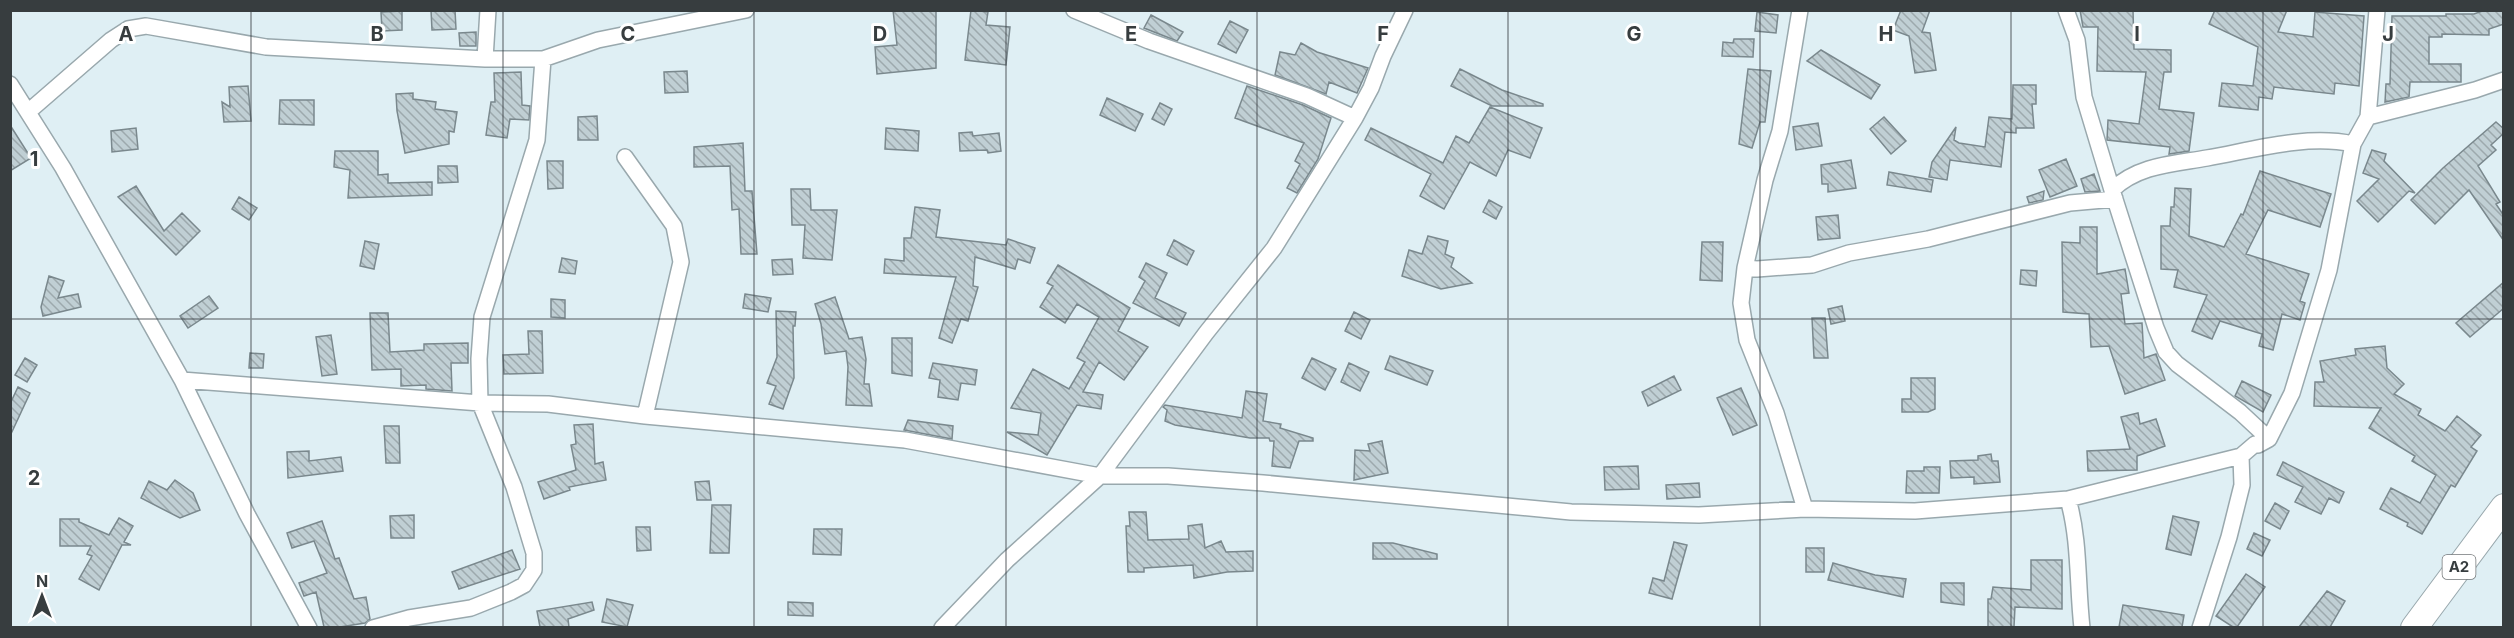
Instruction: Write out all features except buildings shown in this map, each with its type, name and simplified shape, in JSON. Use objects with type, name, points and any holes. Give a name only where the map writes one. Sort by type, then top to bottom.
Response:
[{"type":"highway","name":"A2","points":[[2414,627],[2504,507]]},
{"type":"street","points":[[485,58],[488,10]]},
{"type":"street","points":[[28,111],[111,40],[128,29],[146,26],[266,47],[543,59],[598,40],[746,10]]},
{"type":"street","points":[[1074,10],[1149,41],[1307,96],[1355,118]]},
{"type":"street","points":[[942,627],[1007,560],[1100,476],[1206,333],[1274,248],[1355,118],[1371,88],[1405,10]]},
{"type":"street","points":[[1800,10],[1780,131],[1765,180],[1745,267],[1741,303],[1747,340],[1776,413],[1806,509]]},
{"type":"street","points":[[2066,10],[2077,40],[2084,98],[2156,328],[2166,352],[2177,364],[2240,412],[2269,439]]},
{"type":"street","points":[[182,380],[480,403],[548,404],[645,416],[904,440],[1100,476],[1168,476],[1263,483],[1571,512],[1699,515],[1806,509],[1914,511],[2068,499],[2241,456],[2255,444],[2258,445],[2269,439],[2292,393],[2329,270],[2353,144],[2368,117],[2377,10]]},
{"type":"street","points":[[373,627],[471,608],[518,589],[524,585],[534,570],[534,553],[514,487],[480,403],[478,359],[482,317],[537,140],[543,59]]},
{"type":"street","points":[[2368,117],[2475,90],[2504,80]]},
{"type":"street","points":[[10,84],[63,168],[182,380],[247,514],[309,627]]},
{"type":"street","points":[[1745,267],[1758,269],[1812,265],[1849,253],[1928,239],[2113,194],[2131,175],[2164,164],[2301,143],[2338,141],[2353,144]]},
{"type":"street","points":[[625,157],[674,226],[681,262],[645,416]]},
{"type":"street","points":[[2200,627],[2229,537],[2242,485],[2241,456]]},
{"type":"street","points":[[2068,499],[2078,548],[2082,627]]}]
